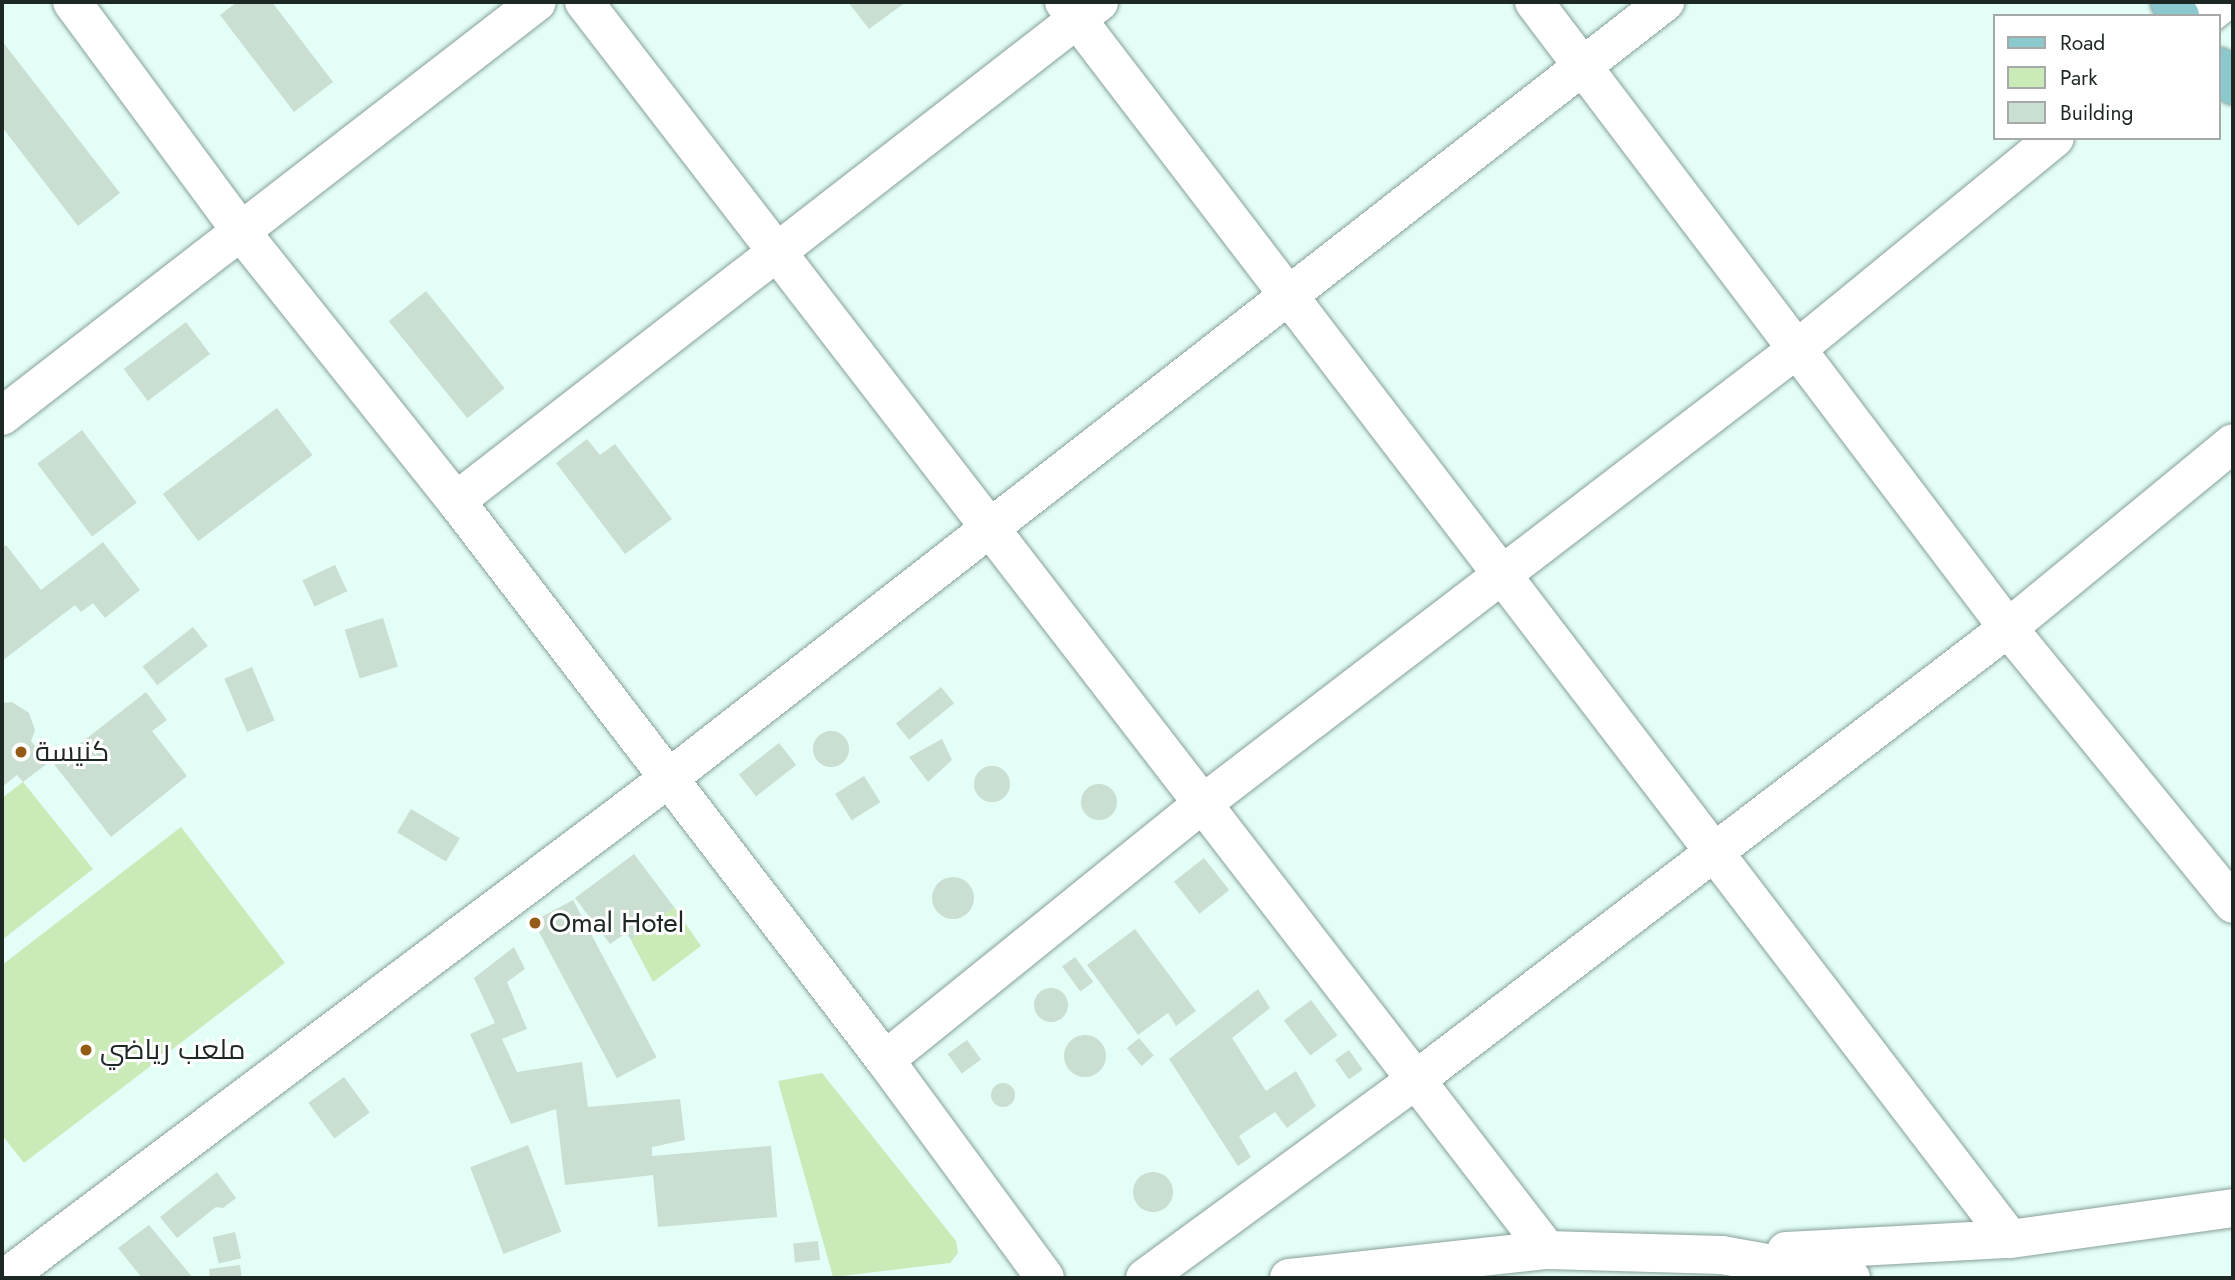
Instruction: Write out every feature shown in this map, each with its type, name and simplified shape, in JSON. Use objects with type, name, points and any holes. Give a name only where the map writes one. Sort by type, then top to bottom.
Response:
[{"type":"main road","points":[[2221,70],[2233,85]]},
{"type":"street","points":[[72,2],[243,233],[456,501],[885,1060],[1045,1278]]},
{"type":"street","points":[[2,416],[243,233],[537,2]]},
{"type":"street","points":[[584,2],[1413,1082],[1547,1250]]},
{"type":"street","points":[[1534,2],[2008,628],[2233,904]]},
{"type":"street","points":[[5,1278],[669,778],[1584,68],[1665,2]]},
{"type":"street","points":[[2209,14],[2224,2]]},
{"type":"street","points":[[456,501],[776,253],[1080,8],[1289,297],[2010,1239]]},
{"type":"street","points":[[885,1060],[1201,806],[1797,349],[2054,140]]},
{"type":"street","points":[[1144,1278],[1413,1082],[2008,628],[2233,443]]},
{"type":"street","points":[[1289,1278],[1547,1250],[1613,1265],[1722,1255],[2010,1239],[2233,1208]]},
{"type":"street","points":[[1722,1255],[1851,1278]]},
{"type":"green space","points":[[23,782],[93,869],[2,940],[2,798]]},
{"type":"green space","name":"ملعب رياضي","points":[[181,827],[285,963],[24,1163],[2,1135],[2,965]]},
{"type":"green space","points":[[674,907],[701,946],[653,982],[631,940]]},
{"type":"green space","points":[[822,1073],[956,1241],[958,1253],[950,1263],[833,1277],[778,1081]]},
{"type":"building","points":[[237,2],[272,2],[333,82],[294,112],[220,15]]},
{"type":"building","points":[[848,2],[906,2],[869,29]]},
{"type":"building","points":[[2,41],[120,193],[78,226],[2,127]]},
{"type":"building","points":[[426,291],[505,388],[467,418],[389,321]]},
{"type":"building","points":[[186,322],[210,354],[148,401],[124,369]]},
{"type":"building","points":[[277,408],[313,455],[198,541],[163,494]]},
{"type":"building","points":[[82,430],[137,503],[92,536],[37,464]]},
{"type":"building","points":[[587,439],[600,455],[615,444],[672,519],[625,554],[556,463]]},
{"type":"building","points":[[103,542],[140,590],[105,618],[93,603],[81,612],[75,605],[2,661],[2,548],[6,545],[41,590]]},
{"type":"building","points":[[335,565],[347,591],[315,606],[302,580]]},
{"type":"building","points":[[383,618],[398,667],[360,678],[345,630]]},
{"type":"building","points":[[193,627],[208,646],[157,685],[143,666]]},
{"type":"building","points":[[252,667],[275,720],[247,732],[224,679]]},
{"type":"building","points":[[941,687],[954,703],[909,740],[896,724]]},
{"type":"building","points":[[146,692],[167,720],[152,731],[187,776],[111,837],[54,764]]},
{"type":"building","name":"كنيسة","points":[[12,702],[29,713],[35,730],[31,741],[48,763],[23,782],[17,775],[2,787],[2,703]]},
{"type":"building","points":[[831,731],[844,736],[849,749],[844,762],[831,767],[818,762],[813,749],[818,736]]},
{"type":"building","points":[[942,739],[952,760],[928,782],[909,757]]},
{"type":"building","points":[[779,743],[796,765],[756,796],[739,774]]},
{"type":"building","points":[[992,766],[1004,772],[1010,784],[1004,796],[992,802],[980,796],[974,784],[980,772]]},
{"type":"building","points":[[864,776],[880,802],[852,820],[835,794]]},
{"type":"building","points":[[1099,784],[1112,789],[1117,802],[1112,815],[1099,820],[1086,815],[1081,802],[1086,789]]},
{"type":"building","points":[[411,809],[460,838],[446,862],[397,832]]},
{"type":"building","points":[[634,854],[674,907],[631,940],[626,933],[610,944],[575,898]]},
{"type":"building","points":[[1204,858],[1229,890],[1199,914],[1174,881]]},
{"type":"building","points":[[953,877],[968,883],[974,898],[968,913],[953,919],[938,913],[932,898],[938,883]]},
{"type":"building","points":[[573,900],[657,1057],[617,1078],[533,921]]},
{"type":"building","points":[[1135,929],[1196,1011],[1176,1026],[1168,1013],[1138,1035],[1087,965]]},
{"type":"building","points":[[514,947],[525,969],[507,982],[527,1029],[502,1039],[517,1072],[582,1062],[588,1107],[680,1099],[685,1140],[652,1147],[652,1156],[771,1146],[777,1217],[658,1227],[653,1175],[565,1185],[556,1109],[511,1124],[470,1034],[495,1023],[474,978]]},
{"type":"building","points":[[1075,957],[1093,982],[1080,991],[1062,966]]},
{"type":"building","points":[[1051,988],[1063,993],[1068,1005],[1063,1017],[1051,1022],[1039,1017],[1034,1005],[1039,993]]},
{"type":"building","points":[[1258,989],[1270,1008],[1232,1038],[1266,1091],[1296,1071],[1316,1106],[1287,1128],[1275,1112],[1239,1136],[1251,1157],[1238,1166],[1169,1059]]},
{"type":"building","points":[[1311,1000],[1337,1035],[1310,1056],[1284,1020]]},
{"type":"building","points":[[1085,1035],[1100,1041],[1106,1056],[1100,1071],[1085,1077],[1070,1071],[1064,1056],[1070,1041]]},
{"type":"building","points":[[1139,1038],[1154,1056],[1142,1066],[1127,1048]]},
{"type":"building","points":[[967,1040],[981,1059],[962,1074],[948,1054]]},
{"type":"building","points":[[1349,1050],[1363,1070],[1349,1079],[1335,1060]]},
{"type":"building","points":[[344,1077],[370,1113],[334,1138],[308,1103]]},
{"type":"building","points":[[1003,1083],[1012,1086],[1015,1095],[1012,1104],[1003,1107],[994,1104],[991,1095],[994,1086]]},
{"type":"building","points":[[528,1145],[561,1232],[503,1254],[470,1167]]},
{"type":"building","points":[[217,1172],[236,1198],[223,1208],[216,1207],[177,1238],[160,1217]]},
{"type":"building","points":[[1153,1172],[1167,1178],[1173,1192],[1167,1206],[1153,1212],[1139,1206],[1133,1192],[1139,1178]]},
{"type":"building","points":[[149,1225],[193,1278],[142,1278],[118,1248]]},
{"type":"building","points":[[235,1232],[241,1258],[219,1263],[213,1237]]},
{"type":"building","points":[[818,1241],[820,1260],[795,1263],[793,1244]]},
{"type":"building","points":[[240,1265],[242,1278],[210,1278],[209,1269]]},
{"type":"place","name":"كنيسة","points":[[21,752]]},
{"type":"place","name":"Omal Hotel","points":[[535,923]]},
{"type":"place","name":"ملعب رياضي","points":[[86,1050]]}]
